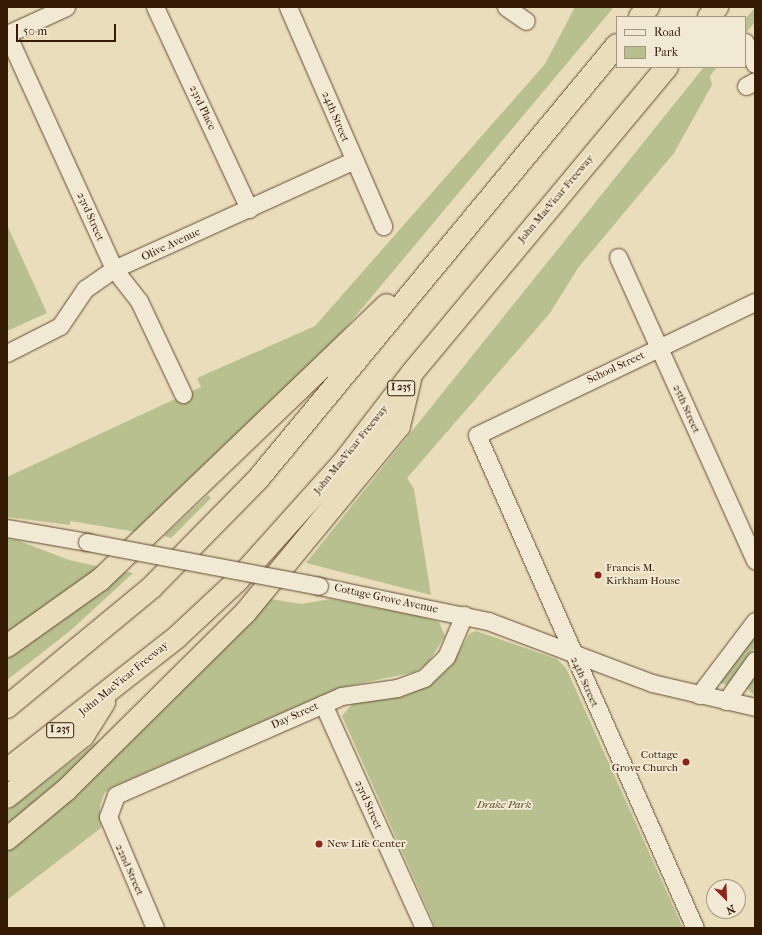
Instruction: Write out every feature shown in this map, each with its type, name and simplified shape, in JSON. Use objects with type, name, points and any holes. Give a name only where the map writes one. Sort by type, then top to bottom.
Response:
[{"type":"highway","points":[[641,16],[648,7]]},
{"type":"highway","points":[[710,16],[717,7]]},
{"type":"highway","points":[[7,707],[152,587],[225,513],[477,216],[616,46]]},
{"type":"highway","name":"John MacVicar Freeway","points":[[7,770],[113,689],[237,581],[343,463],[412,373],[666,68]]},
{"type":"highway","points":[[7,646],[47,621],[106,575],[214,475],[477,216]]},
{"type":"highway","points":[[7,839],[66,790],[186,674],[294,557],[400,426],[412,373]]},
{"type":"highway","points":[[7,796],[83,736],[113,689]]},
{"type":"street","points":[[7,34],[66,7]]},
{"type":"street","name":"23rd Place","points":[[155,7],[249,209]]},
{"type":"street","name":"24th Street","points":[[288,7],[383,226]]},
{"type":"street","points":[[506,7],[526,21]]},
{"type":"street","name":"23rd Street","points":[[7,34],[114,269],[139,301],[183,394]]},
{"type":"street","points":[[746,44],[755,64]]},
{"type":"street","name":"Olive Avenue","points":[[7,353],[60,326],[85,289],[114,269],[354,160]]},
{"type":"street","name":"25th Street","points":[[618,257],[755,561]]},
{"type":"street","name":"School Street","points":[[477,435],[755,302]]},
{"type":"street","name":"24th Street","points":[[477,435],[571,653],[695,928]]},
{"type":"street","name":"Cottage Grove Avenue","points":[[7,528],[319,586],[464,615],[625,674],[699,696],[755,707]]},
{"type":"street","name":"Day Street","points":[[108,810],[116,795],[322,704],[357,691],[397,688],[424,678],[446,656],[464,615]]},
{"type":"street","points":[[699,696],[755,621]]},
{"type":"street","points":[[726,701],[755,660]]},
{"type":"street","name":"23rd Street","points":[[322,704],[424,928]]},
{"type":"street","name":"22nd Street","points":[[108,810],[111,828],[155,928]]},
{"type":"green space","points":[[575,7],[614,7],[323,355],[143,533],[70,521],[70,525],[7,517],[7,477],[201,387],[197,378],[315,326],[545,64]]},
{"type":"green space","points":[[755,8],[755,22],[746,33],[746,18]]},
{"type":"green space","points":[[703,68],[716,68],[710,76],[712,85],[674,153],[578,268],[550,313],[407,478],[414,489],[431,595],[306,563]]},
{"type":"green space","points":[[7,225],[47,313],[7,331]]},
{"type":"green space","points":[[208,495],[211,498],[171,538],[164,536]]},
{"type":"green space","points":[[7,539],[17,540],[69,560],[101,567],[7,637]]},
{"type":"green space","points":[[123,571],[133,573],[70,631],[7,680],[7,657]]},
{"type":"green space","points":[[270,599],[302,604],[330,599],[419,616],[439,622],[445,636],[428,663],[415,672],[339,688],[112,787],[104,794],[100,806],[101,828],[7,900],[7,851],[124,747]]},
{"type":"green space","points":[[218,628],[164,685],[7,829],[7,811],[102,738]]},
{"type":"green space","name":"Drake Park","points":[[476,631],[557,659],[566,668],[683,928],[436,928],[342,716],[353,703],[409,694],[433,683],[451,666],[469,634]]},
{"type":"green space","points":[[755,632],[755,647],[727,685],[718,682]]},
{"type":"green space","points":[[755,671],[755,696],[745,687]]},
{"type":"place","name":"Francis M. Kirkham House","points":[[598,575]]},
{"type":"place","name":"Cottage Grove Church","points":[[686,762]]},
{"type":"place","name":"New Life Center","points":[[319,844]]}]
